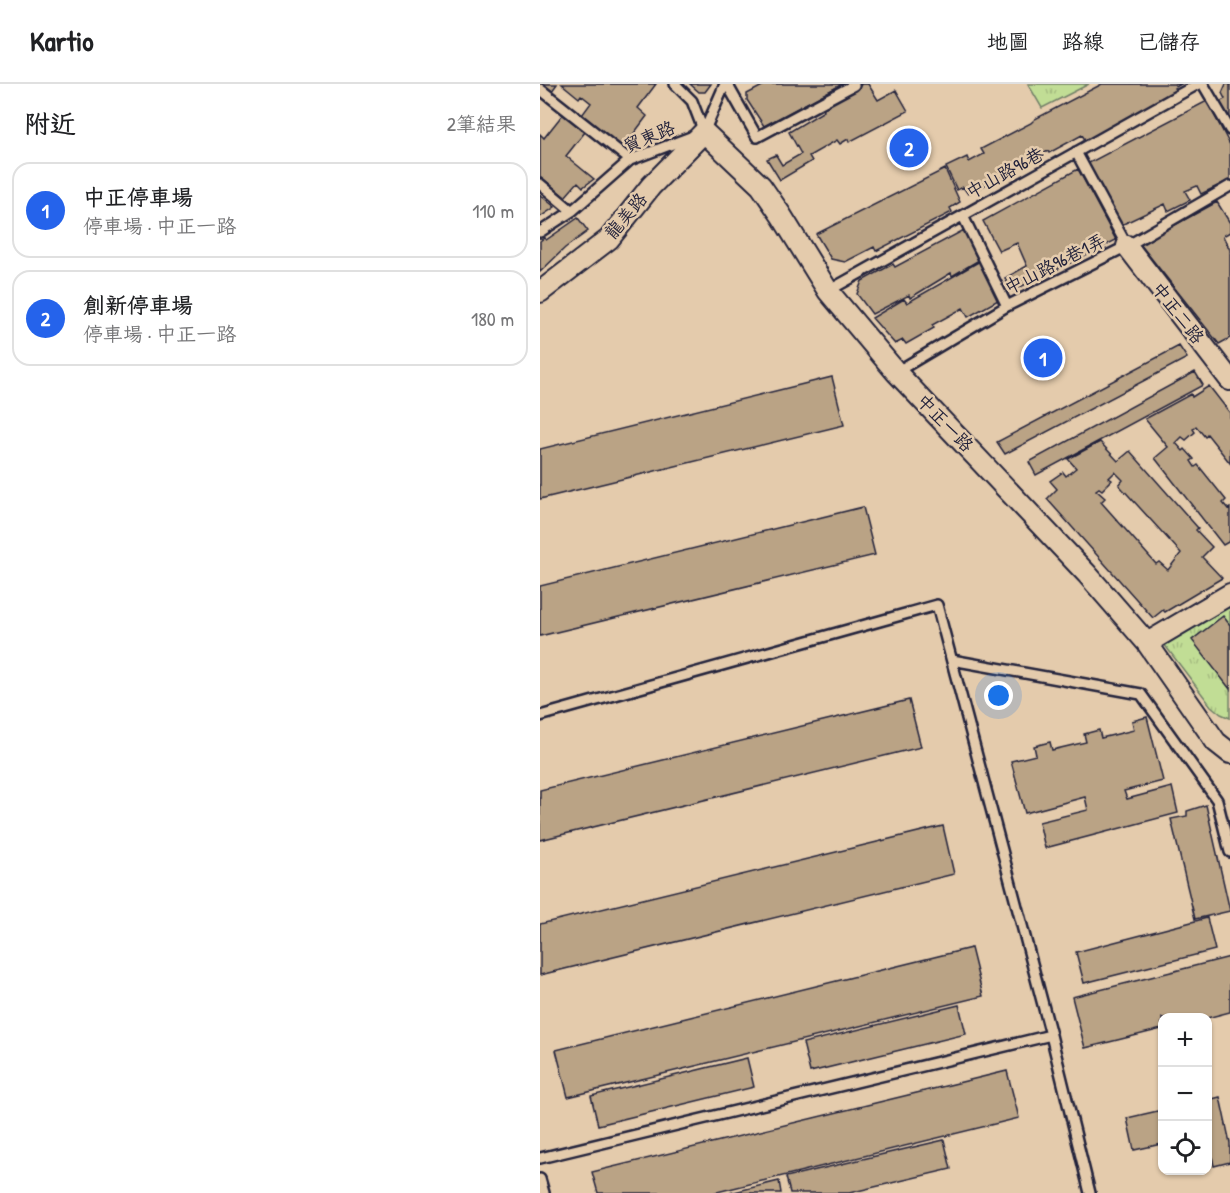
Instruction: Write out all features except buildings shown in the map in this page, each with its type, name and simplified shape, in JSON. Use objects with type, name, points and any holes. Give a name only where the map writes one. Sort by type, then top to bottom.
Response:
[{"type":"street","name":"中正一路","points":[[704,132],[761,186],[828,291],[896,372],[1079,566],[1147,643],[1216,742],[1230,753]]},
{"type":"street","name":"龍美路","points":[[540,291],[609,239],[651,186],[704,132]]},
{"type":"street","name":"中正二路","points":[[1127,246],[1230,380]]},
{"type":"street","points":[[1147,643],[1230,594]]},
{"type":"lane","name":"中正一路","points":[[675,84],[692,101],[704,132]]},
{"type":"lane","name":"貿東路","points":[[540,232],[572,211],[630,160],[704,132],[726,84]]},
{"type":"lane","points":[[726,84],[757,137],[854,85]]},
{"type":"lane","name":"中山路96巷","points":[[828,291],[1198,84]]},
{"type":"lane","points":[[1203,84],[1230,130]]},
{"type":"lane","points":[[540,89],[630,160]]},
{"type":"lane","points":[[1076,152],[1127,246]]},
{"type":"lane","points":[[540,184],[572,211]]},
{"type":"lane","name":"中山路96巷1弄","points":[[896,372],[1007,306],[1127,246],[1230,186]]},
{"type":"lane","points":[[963,216],[1007,306]]},
{"type":"lane","points":[[540,716],[937,605],[1052,1035],[1090,1193]]},
{"type":"lane","points":[[952,660],[1141,694],[1217,800],[1230,852]]},
{"type":"lane","points":[[540,1158],[1052,1035]]},
{"type":"lane","points":[[540,1179],[544,1193]]},
{"type":"green space","points":[[1028,84],[1089,84],[1042,108]]},
{"type":"green space","points":[[1230,607],[1230,718],[1211,706],[1164,644],[1175,627]]},
{"type":"place","name":"創新停車場","points":[[909,148]]},
{"type":"place","name":"中正停車場","points":[[1043,358]]}]
